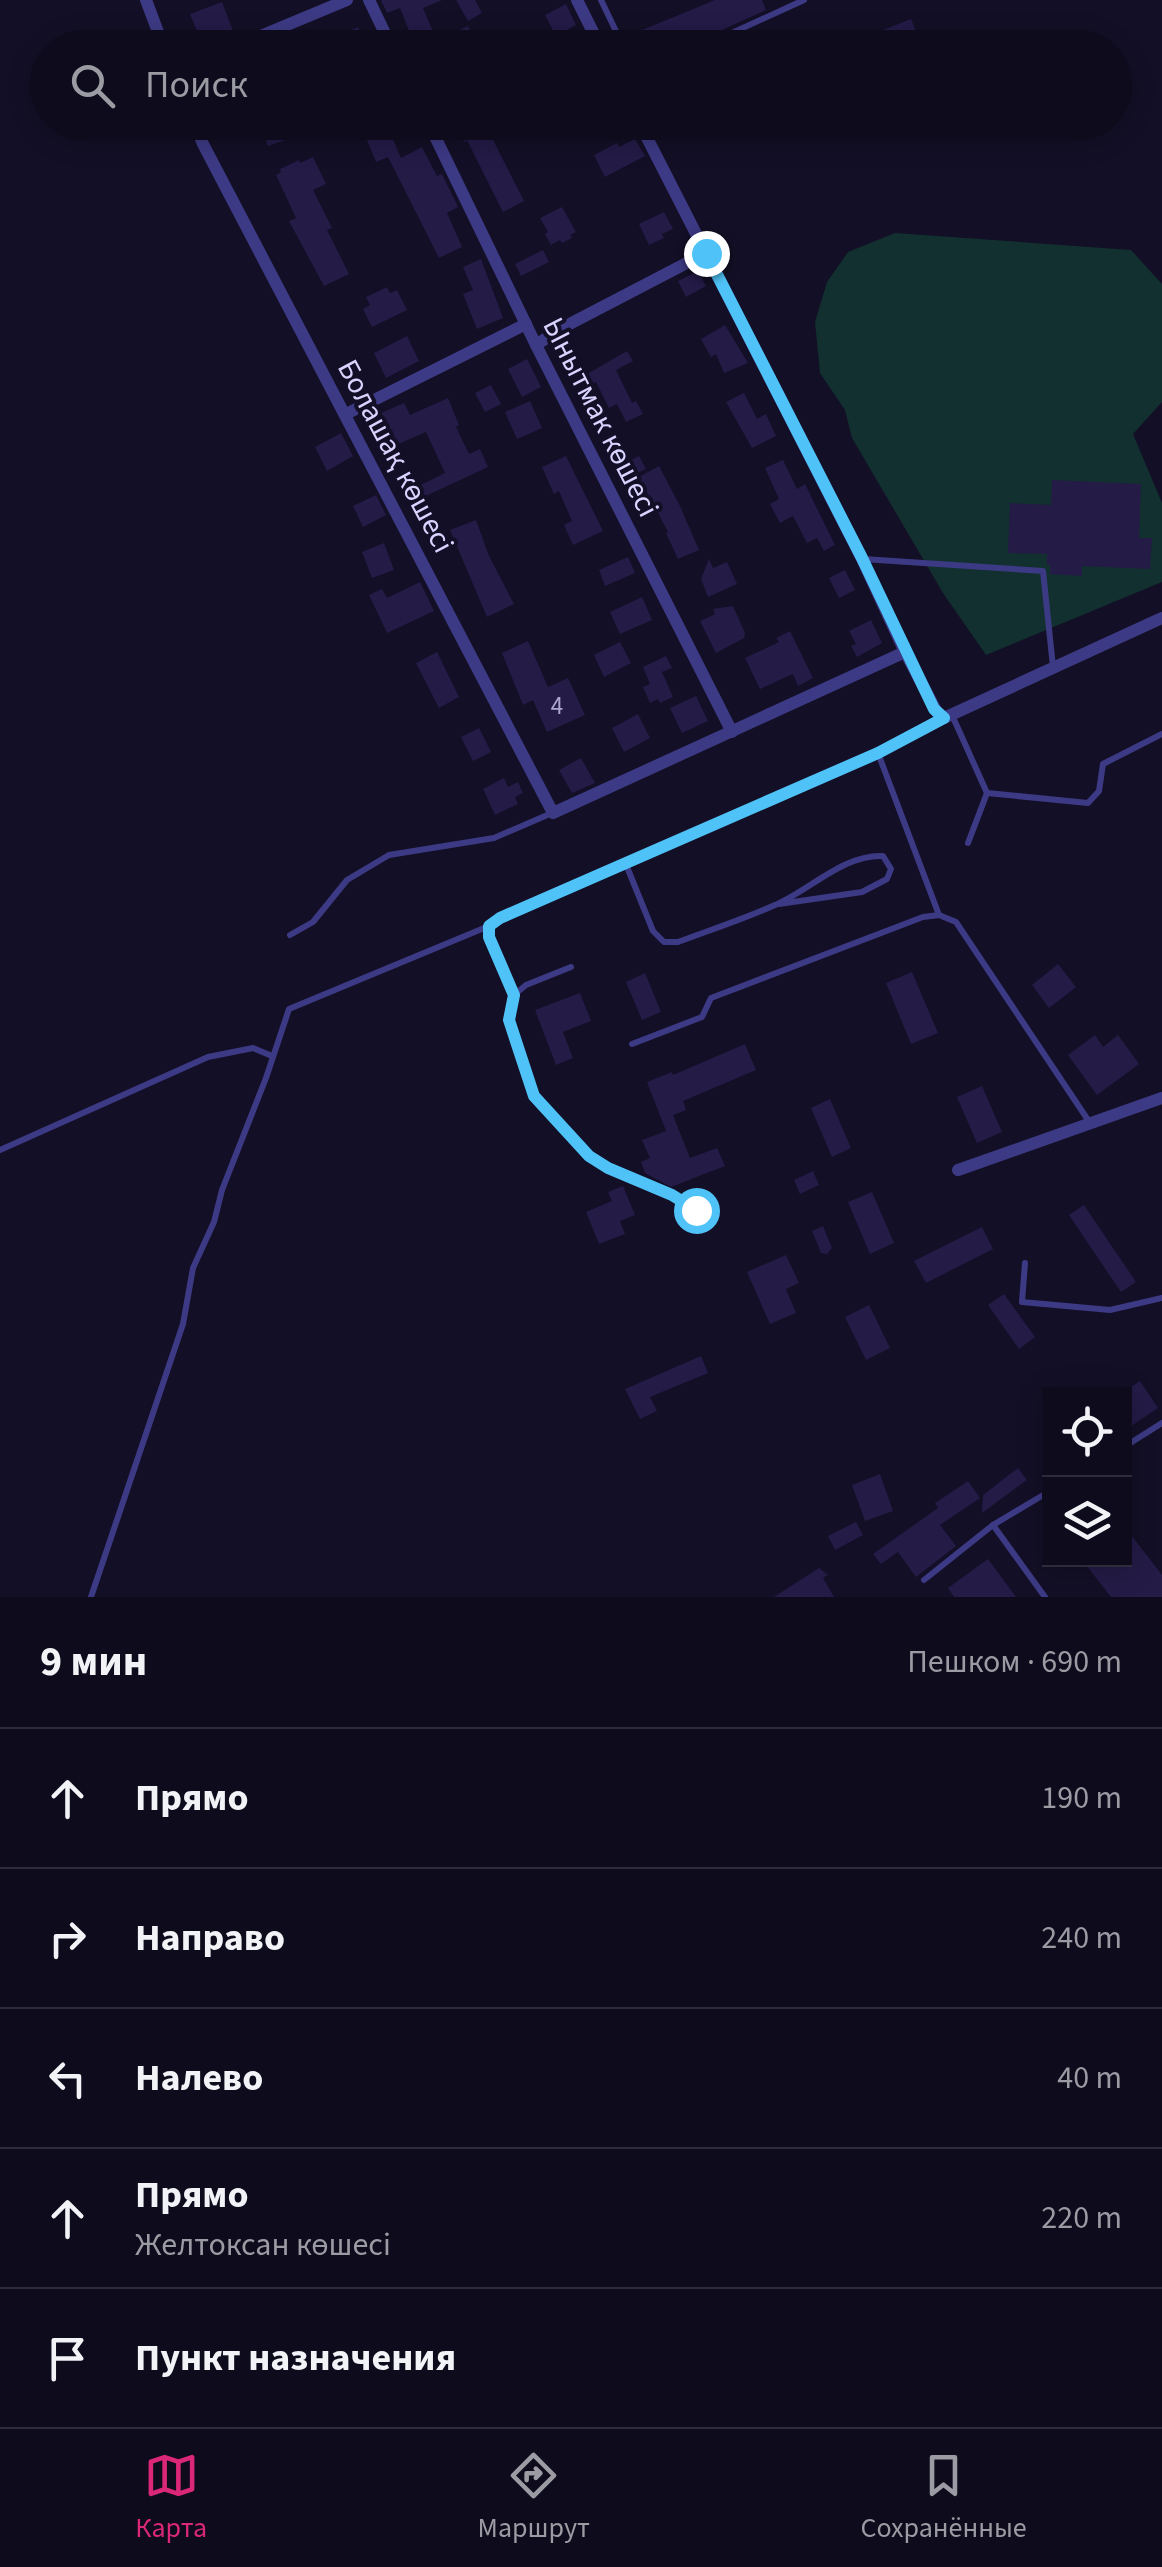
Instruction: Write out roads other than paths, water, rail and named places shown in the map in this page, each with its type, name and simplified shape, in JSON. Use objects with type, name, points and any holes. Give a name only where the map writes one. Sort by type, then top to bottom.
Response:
[{"type":"street","points":[[146,0],[157,30]]},
{"type":"street","points":[[275,30],[346,0]]},
{"type":"street","points":[[369,0],[383,30]]},
{"type":"street","points":[[577,0],[591,30]]},
{"type":"street","name":"Болашақ көшесі","points":[[201,140],[553,813]]},
{"type":"street","name":"Ынытмак көшесі","points":[[437,140],[732,732]]},
{"type":"street","points":[[648,140],[862,558],[934,709],[948,716],[1162,618]]},
{"type":"street","points":[[536,344],[706,253]]},
{"type":"street","points":[[346,414],[526,324]]},
{"type":"street","points":[[553,813],[905,652]]},
{"type":"street","points":[[958,1170],[1162,1098]]},
{"type":"lane","points":[[601,0],[615,30]]},
{"type":"lane","points":[[738,30],[804,0]]},
{"type":"lane","points":[[862,558],[1043,571],[1053,668]]},
{"type":"lane","points":[[91,1597],[183,1324],[193,1268],[214,1222],[288,1009],[489,926],[625,862],[878,753],[948,716],[988,793],[968,844]]},
{"type":"lane","points":[[988,793],[1088,804],[1099,791],[1103,764],[1162,734]]},
{"type":"lane","points":[[878,753],[939,915]]},
{"type":"lane","points":[[290,935],[313,922],[346,880],[389,855],[494,838],[553,813]]},
{"type":"lane","points":[[625,862],[653,931],[664,942],[678,942],[779,904],[870,856],[883,856],[891,868],[887,879],[862,892],[779,904]]},
{"type":"lane","points":[[632,1044],[702,1017],[711,998],[923,917],[939,915],[956,922],[1090,1123]]},
{"type":"lane","points":[[489,926],[489,937],[514,995],[509,1020],[534,1096],[589,1156],[672,1195],[696,1210],[702,1225]]},
{"type":"lane","points":[[514,995],[526,985],[571,967]]},
{"type":"lane","points":[[0,1150],[208,1057],[252,1048],[272,1056]]},
{"type":"lane","points":[[1024,1264],[1022,1302],[1110,1310],[1162,1298]]},
{"type":"lane","points":[[1132,1442],[1162,1423]]},
{"type":"lane","points":[[924,1580],[993,1525],[1042,1496]]},
{"type":"lane","points":[[993,1525],[1045,1597]]}]
